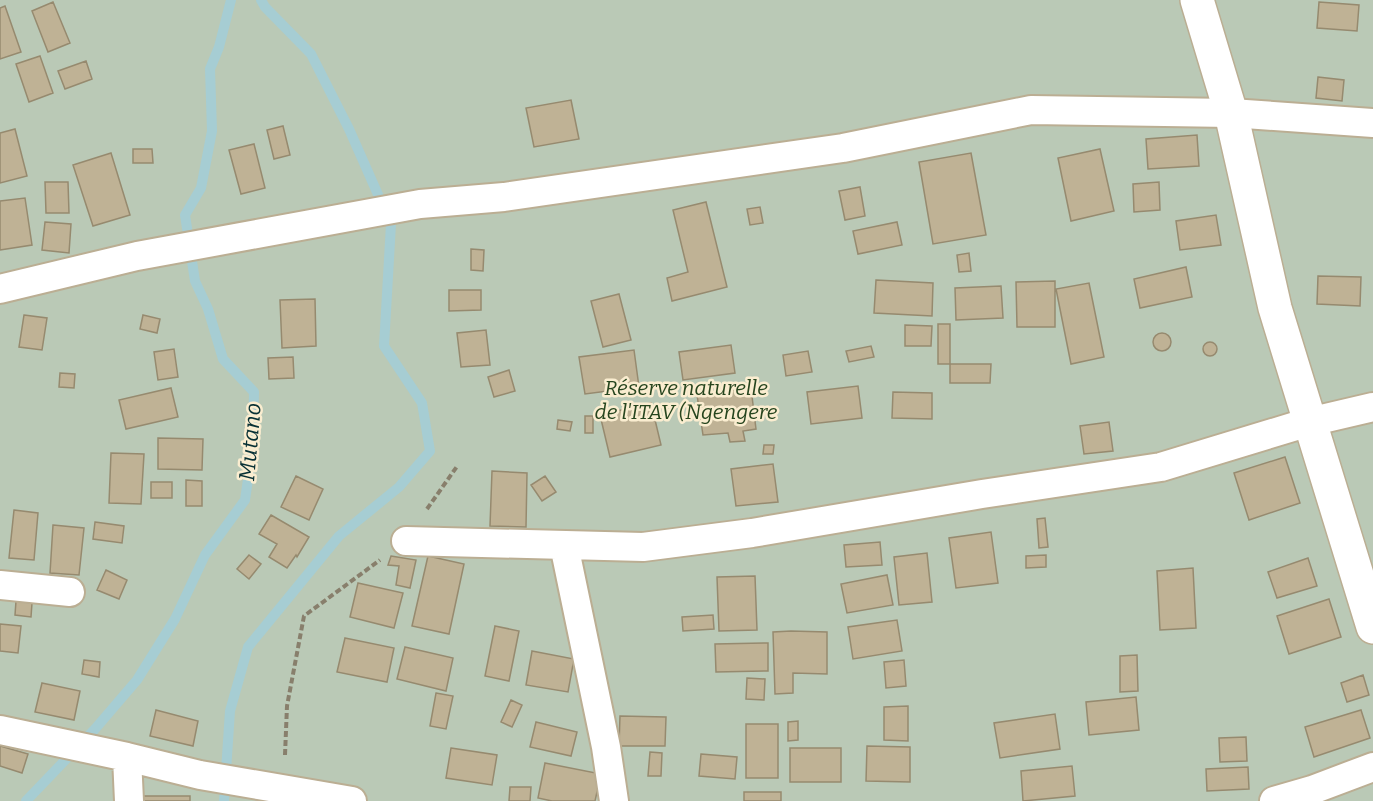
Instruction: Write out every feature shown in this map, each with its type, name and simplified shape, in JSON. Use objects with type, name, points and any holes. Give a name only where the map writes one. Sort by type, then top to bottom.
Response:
[{"type":"street","points":[[1197,0],[1231,113],[1275,308],[1373,627]]},
{"type":"street","points":[[0,289],[137,256],[420,204],[504,197],[843,148],[1032,110],[1231,113],[1373,123]]},
{"type":"street","points":[[406,541],[643,547],[741,535],[982,494],[1161,467],[1309,422],[1373,406]]},
{"type":"street","points":[[564,545],[606,747],[614,801]]},
{"type":"street","points":[[0,585],[70,592]]},
{"type":"street","points":[[0,730],[200,775],[352,801]]},
{"type":"street","points":[[127,757],[129,801]]},
{"type":"street","points":[[1274,801],[1312,790],[1373,766]]},
{"type":"path","points":[[274,788],[304,616],[406,541],[458,465]]},
{"type":"green space","name":"Réserve naturelle de l'ITAV (Ngengere","points":[[0,0],[1373,0],[1373,801],[0,801]]},
{"type":"building","points":[[53,2],[70,43],[48,52],[32,11]]},
{"type":"building","points":[[1319,2],[1359,5],[1357,31],[1317,28]]},
{"type":"building","points":[[5,6],[21,52],[0,59],[0,8]]},
{"type":"building","points":[[40,56],[53,93],[29,102],[16,64]]},
{"type":"building","points":[[86,61],[92,79],[65,89],[58,71]]},
{"type":"building","points":[[1318,77],[1344,80],[1342,101],[1316,98]]},
{"type":"building","points":[[571,100],[579,139],[534,147],[526,108]]},
{"type":"building","points":[[283,126],[290,155],[274,159],[267,130]]},
{"type":"building","points":[[15,129],[27,176],[0,183],[0,133]]},
{"type":"building","points":[[1197,135],[1199,166],[1148,169],[1146,139]]},
{"type":"building","points":[[254,144],[265,188],[241,194],[229,150]]},
{"type":"building","points":[[133,149],[152,149],[153,163],[133,163]]},
{"type":"building","points":[[1100,149],[1114,211],[1071,221],[1058,158]]},
{"type":"building","points":[[111,153],[130,215],[93,226],[73,165]]},
{"type":"building","points":[[971,153],[986,235],[933,244],[919,162]]},
{"type":"building","points":[[45,182],[68,182],[69,213],[46,213]]},
{"type":"building","points":[[1159,182],[1160,210],[1134,212],[1133,184]]},
{"type":"building","points":[[860,187],[865,216],[845,220],[839,191]]},
{"type":"building","points":[[25,198],[32,245],[0,250],[0,201]]},
{"type":"building","points":[[706,202],[727,287],[672,301],[667,278],[688,272],[673,210]]},
{"type":"building","points":[[760,207],[763,223],[750,225],[747,209]]},
{"type":"building","points":[[1216,215],[1221,245],[1180,250],[1176,221]]},
{"type":"building","points":[[45,222],[71,224],[69,253],[42,250]]},
{"type":"building","points":[[897,222],[902,245],[858,254],[853,231]]},
{"type":"building","points":[[471,249],[484,250],[483,271],[471,270]]},
{"type":"building","points":[[969,253],[971,271],[959,272],[957,255]]},
{"type":"building","points":[[1186,267],[1192,297],[1140,308],[1134,279]]},
{"type":"building","points":[[1318,276],[1361,277],[1360,306],[1317,304]]},
{"type":"building","points":[[876,280],[933,283],[932,316],[874,313]]},
{"type":"building","points":[[1055,281],[1055,327],[1017,327],[1016,282]]},
{"type":"building","points":[[1089,283],[1104,357],[1071,364],[1056,289]]},
{"type":"building","points":[[1001,286],[1003,318],[956,320],[955,288]]},
{"type":"building","points":[[449,290],[481,290],[481,310],[449,311]]},
{"type":"building","points":[[619,294],[631,340],[603,347],[591,301]]},
{"type":"building","points":[[315,299],[316,346],[282,348],[280,300]]},
{"type":"building","points":[[24,315],[47,318],[42,350],[19,347]]},
{"type":"building","points":[[143,315],[160,319],[157,333],[140,329]]},
{"type":"building","points":[[938,324],[950,324],[950,364],[938,364]]},
{"type":"building","points":[[905,325],[932,326],[931,346],[905,346]]},
{"type":"building","points":[[486,330],[490,365],[461,367],[457,333]]},
{"type":"building","points":[[1162,333],[1168,336],[1171,342],[1168,348],[1162,351],[1156,348],[1153,342],[1156,336]]},
{"type":"building","points":[[1210,342],[1215,344],[1217,349],[1215,354],[1210,356],[1205,354],[1203,349],[1205,344]]},
{"type":"building","points":[[731,345],[735,373],[683,380],[679,352]]},
{"type":"building","points":[[871,346],[874,357],[849,362],[846,351]]},
{"type":"building","points":[[174,349],[178,377],[158,380],[154,352]]},
{"type":"building","points":[[634,350],[639,387],[585,394],[579,357]]},
{"type":"building","points":[[808,351],[812,372],[786,376],[783,355]]},
{"type":"building","points":[[293,357],[294,378],[269,379],[268,358]]},
{"type":"building","points":[[950,364],[991,364],[990,383],[950,383]]},
{"type":"building","points":[[509,370],[515,391],[494,397],[488,377]]},
{"type":"building","points":[[60,373],[75,374],[74,388],[59,387]]},
{"type":"building","points":[[858,386],[862,418],[811,424],[807,392]]},
{"type":"building","points":[[171,388],[178,417],[126,429],[119,400]]},
{"type":"building","points":[[751,388],[756,429],[743,431],[745,441],[730,442],[728,433],[703,435],[697,395]]},
{"type":"building","points":[[893,392],[932,393],[932,419],[892,418]]},
{"type":"building","points":[[651,403],[661,445],[610,457],[600,415]]},
{"type":"building","points":[[585,416],[593,416],[593,433],[585,433]]},
{"type":"building","points":[[558,420],[572,422],[570,431],[557,429]]},
{"type":"building","points":[[1109,422],[1113,451],[1084,454],[1080,426]]},
{"type":"building","points":[[158,438],[203,439],[202,470],[158,469]]},
{"type":"building","points":[[764,445],[774,445],[773,454],[763,454]]},
{"type":"building","points":[[111,453],[144,454],[141,504],[109,503]]},
{"type":"building","points":[[1285,457],[1300,503],[1249,520],[1234,473]]},
{"type":"building","points":[[773,464],[778,502],[736,506],[731,469]]},
{"type":"building","points":[[492,471],[527,473],[526,527],[490,526]]},
{"type":"building","points":[[296,476],[323,489],[309,520],[281,507]]},
{"type":"building","points":[[545,476],[556,492],[542,501],[531,485]]},
{"type":"building","points":[[186,480],[202,481],[202,506],[186,506]]},
{"type":"building","points":[[151,482],[172,482],[172,498],[151,498]]},
{"type":"building","points":[[14,510],[38,513],[34,560],[9,558]]},
{"type":"building","points":[[271,515],[309,537],[287,568],[269,557],[277,544],[259,534]]},
{"type":"building","points":[[1045,518],[1048,547],[1039,548],[1037,519]]},
{"type":"building","points":[[95,522],[124,526],[122,543],[93,539]]},
{"type":"building","points":[[53,525],[84,528],[79,575],[50,573]]},
{"type":"building","points":[[991,532],[998,583],[956,588],[949,538]]},
{"type":"building","points":[[880,542],[882,565],[846,567],[844,545]]},
{"type":"building","points":[[927,553],[932,602],[899,605],[894,557]]},
{"type":"building","points":[[249,555],[261,564],[249,579],[237,569]]},
{"type":"building","points":[[1046,555],[1046,567],[1026,568],[1026,556]]},
{"type":"building","points":[[391,556],[416,560],[410,588],[396,585],[399,566],[388,565]]},
{"type":"building","points":[[428,556],[464,564],[449,634],[412,626]]},
{"type":"building","points":[[1308,558],[1317,586],[1277,598],[1268,572]]},
{"type":"building","points":[[1193,568],[1196,628],[1160,630],[1157,571]]},
{"type":"building","points":[[106,570],[127,580],[119,599],[97,590]]},
{"type":"building","points":[[887,575],[893,605],[847,613],[841,584]]},
{"type":"building","points":[[755,576],[757,630],[719,631],[717,577]]},
{"type":"building","points":[[358,583],[403,593],[394,628],[350,617]]},
{"type":"building","points":[[1329,599],[1341,637],[1289,654],[1277,616]]},
{"type":"building","points":[[16,601],[32,603],[31,617],[15,615]]},
{"type":"building","points":[[713,615],[714,629],[683,631],[682,617]]},
{"type":"building","points":[[897,620],[902,651],[853,659],[848,627]]},
{"type":"building","points":[[0,624],[21,626],[18,653],[0,651]]},
{"type":"building","points":[[495,626],[519,631],[509,681],[485,676]]},
{"type":"building","points":[[773,632],[827,632],[827,674],[793,673],[793,693],[775,694]]},
{"type":"building","points":[[345,638],[394,648],[387,682],[337,672]]},
{"type":"building","points":[[768,643],[768,671],[716,672],[715,644]]},
{"type":"building","points":[[405,647],[453,658],[446,691],[397,679]]},
{"type":"building","points":[[532,651],[574,659],[568,692],[526,685]]},
{"type":"building","points":[[1137,655],[1138,691],[1120,692],[1120,656]]},
{"type":"building","points":[[84,660],[100,662],[99,677],[82,674]]},
{"type":"building","points":[[904,660],[906,686],[886,688],[884,662]]},
{"type":"building","points":[[1363,675],[1369,695],[1347,702],[1341,683]]},
{"type":"building","points":[[747,678],[765,679],[764,700],[746,699]]},
{"type":"building","points":[[42,683],[80,691],[74,720],[35,712]]},
{"type":"building","points":[[436,693],[453,696],[446,729],[430,726]]},
{"type":"building","points":[[1136,697],[1139,730],[1089,735],[1086,702]]},
{"type":"building","points":[[511,700],[522,705],[512,727],[501,722]]},
{"type":"building","points":[[908,706],[908,741],[884,740],[884,707]]},
{"type":"building","points":[[156,710],[198,721],[193,746],[150,736]]},
{"type":"building","points":[[1361,710],[1370,738],[1314,757],[1305,727]]},
{"type":"building","points":[[1055,714],[1060,749],[1000,758],[994,723]]},
{"type":"building","points":[[620,716],[666,717],[665,746],[619,746]]},
{"type":"building","points":[[798,721],[798,740],[788,741],[788,722]]},
{"type":"building","points":[[536,722],[577,732],[571,756],[530,747]]},
{"type":"building","points":[[746,724],[778,724],[778,778],[746,778]]},
{"type":"building","points":[[1246,737],[1247,761],[1220,762],[1219,738]]},
{"type":"building","points":[[0,746],[28,754],[22,773],[0,766]]},
{"type":"building","points":[[867,746],[910,747],[910,782],[866,781]]},
{"type":"building","points":[[451,748],[497,755],[492,785],[446,778]]},
{"type":"building","points":[[790,748],[841,748],[841,782],[790,782]]},
{"type":"building","points":[[650,752],[662,753],[661,776],[648,776]]},
{"type":"building","points":[[701,754],[737,757],[735,779],[699,776]]},
{"type":"building","points":[[545,763],[601,774],[595,801],[552,801],[538,798]]},
{"type":"building","points":[[1072,766],[1075,796],[1023,801],[1021,771]]},
{"type":"building","points":[[1248,767],[1249,789],[1207,791],[1206,769]]},
{"type":"building","points":[[510,787],[531,787],[530,801],[509,801]]},
{"type":"building","points":[[744,792],[781,792],[781,801],[744,801]]},
{"type":"building","points":[[140,796],[190,796],[190,801],[140,801]]},
{"type":"waterway","name":"Mutano","points":[[26,801],[95,729],[137,680],[175,619],[205,555],[245,500],[253,444],[254,392],[223,359],[208,309],[195,281],[185,215],[201,188],[212,131],[210,69],[219,47],[231,0]]},
{"type":"waterway","points":[[224,801],[230,711],[248,647],[339,536],[399,487],[430,451],[422,403],[384,346],[391,224],[349,129],[311,54],[265,7],[261,0]]}]
